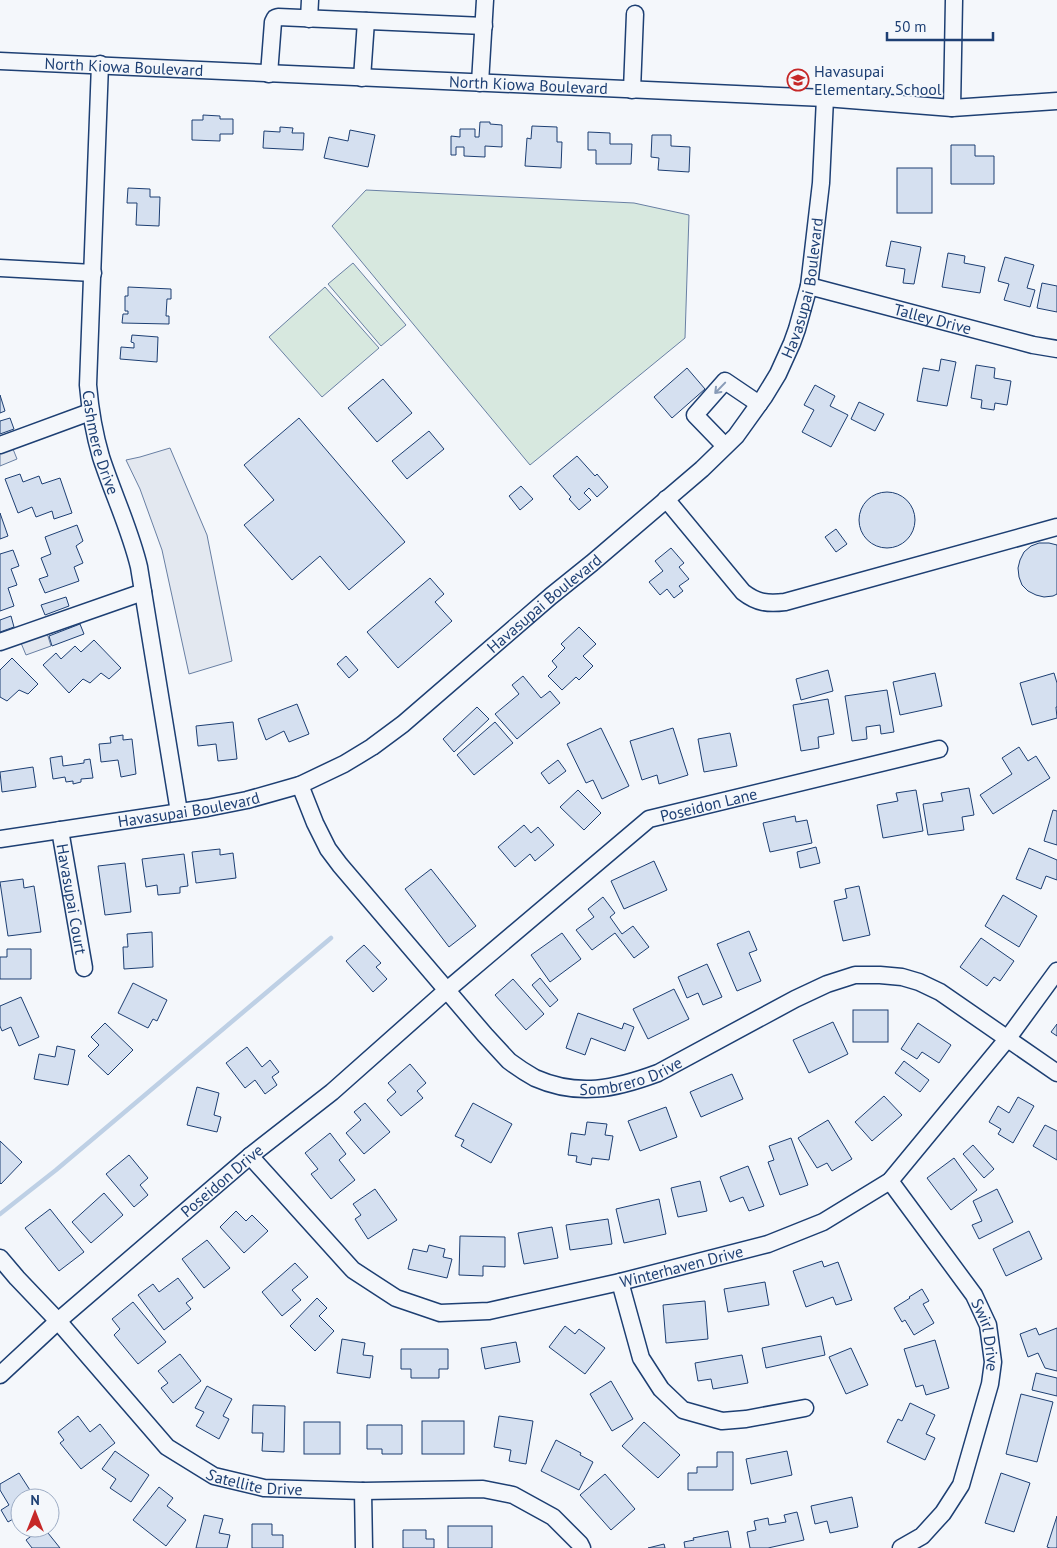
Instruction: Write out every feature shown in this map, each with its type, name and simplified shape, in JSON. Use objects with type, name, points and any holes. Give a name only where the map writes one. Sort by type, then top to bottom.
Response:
[{"type":"street","points":[[309,19],[310,0]]},
{"type":"street","points":[[480,83],[485,0]]},
{"type":"street","points":[[952,108],[954,0]]},
{"type":"street","points":[[632,90],[635,14]]},
{"type":"street","points":[[269,74],[273,22],[275,18],[484,26]]},
{"type":"street","points":[[362,78],[366,21]]},
{"type":"street","name":"North Kiowa Boulevard","points":[[0,61],[825,98],[952,108],[1057,101]]},
{"type":"street","name":"Cashmere Drive","points":[[100,64],[88,385],[90,412],[101,456],[132,541],[143,592],[179,812]]},
{"type":"street","name":"Havasupai Boulevard","points":[[0,839],[247,800],[300,785],[344,764],[372,747],[403,724],[702,469],[736,436],[759,404],[778,374],[792,343],[809,286],[821,183],[825,98]]},
{"type":"street","points":[[0,268],[93,273]]},
{"type":"street","name":"Talley Drive","points":[[809,286],[1014,340],[1057,349]]},
{"type":"street","points":[[725,446],[695,415],[725,381],[759,404]]},
{"type":"street","points":[[0,446],[90,412]]},
{"type":"street","points":[[666,499],[743,592],[750,598],[761,602],[785,602],[1057,527]]},
{"type":"street","points":[[0,642],[143,592]]},
{"type":"street","name":"Poseidon Lane","points":[[447,990],[649,819],[939,749]]},
{"type":"street","name":"Sombrero Drive","points":[[300,785],[328,849],[382,916],[509,1061],[533,1077],[551,1084],[568,1088],[598,1090],[636,1081],[658,1073],[795,999],[827,984],[854,975],[902,977],[919,982],[940,992],[1057,1073]]},
{"type":"street","name":"Havasupai Court","points":[[60,830],[84,968]]},
{"type":"street","name":"Winterhaven Drive","points":[[250,1156],[353,1270],[396,1298],[440,1313],[489,1311],[620,1282],[768,1244],[823,1222],[890,1181],[1008,1038],[1057,971]]},
{"type":"street","name":"Poseidon Drive","points":[[0,1375],[58,1321],[250,1156],[332,1092],[447,990]]},
{"type":"street","name":"Swirl Drive","points":[[890,1181],[974,1295],[988,1326],[993,1362],[990,1384],[961,1485],[943,1513],[922,1536],[901,1548]]},
{"type":"street","name":"Satellite Drive","points":[[0,1258],[58,1321],[167,1447],[214,1476],[264,1488],[363,1490],[483,1489],[513,1496],[553,1516],[582,1548]]},
{"type":"street","points":[[620,1282],[640,1358],[661,1389],[683,1410],[722,1421],[746,1419],[805,1408]]},
{"type":"street","points":[[363,1490],[364,1548]]},
{"type":"shaded area","points":[[366,190],[634,203],[689,215],[685,338],[530,465],[332,226]]},
{"type":"shaded area","points":[[353,263],[406,325],[381,346],[328,284]]},
{"type":"shaded area","points":[[325,287],[379,348],[322,397],[269,337]]},
{"type":"shaded area","points":[[170,448],[207,535],[232,661],[189,674],[162,550],[140,489],[126,460]]},
{"type":"shaded area","points":[[13,449],[17,459],[0,466],[0,453]]},
{"type":"shaded area","points":[[47,633],[51,646],[26,655],[21,643]]},
{"type":"building","points":[[203,115],[220,116],[220,119],[233,119],[233,134],[220,134],[220,141],[192,140],[192,120],[203,120]]},
{"type":"building","points":[[480,122],[502,125],[502,147],[485,146],[485,157],[464,156],[464,147],[456,147],[456,155],[451,155],[451,136],[460,137],[460,129],[475,129],[475,137],[479,137]]},
{"type":"building","points":[[532,126],[557,127],[557,142],[562,142],[561,168],[525,166],[527,138],[531,139]]},
{"type":"building","points":[[280,127],[293,128],[292,133],[304,133],[303,150],[263,148],[264,131],[280,132]]},
{"type":"building","points":[[350,130],[375,135],[368,167],[324,158],[329,137],[348,141]]},
{"type":"building","points":[[588,132],[610,133],[610,144],[632,144],[631,164],[596,164],[596,150],[588,150]]},
{"type":"building","points":[[652,135],[671,135],[671,146],[690,147],[689,172],[658,170],[659,158],[651,157]]},
{"type":"building","points":[[951,145],[975,145],[975,156],[994,156],[994,184],[951,184]]},
{"type":"building","points":[[897,168],[932,168],[932,213],[897,213]]},
{"type":"building","points":[[128,188],[150,189],[150,197],[160,197],[159,226],[136,225],[137,203],[127,203]]},
{"type":"building","points":[[891,241],[921,247],[914,284],[903,283],[905,269],[886,266]]},
{"type":"building","points":[[948,253],[965,256],[964,263],[985,267],[980,293],[942,287]]},
{"type":"building","points":[[1005,257],[1034,265],[1027,288],[1035,290],[1030,307],[1004,300],[1009,284],[998,281]]},
{"type":"building","points":[[1042,283],[1057,286],[1057,312],[1037,308]]},
{"type":"building","points":[[128,287],[171,289],[171,299],[167,299],[166,316],[169,316],[169,324],[122,323],[123,314],[128,314],[128,311],[125,311],[125,296],[128,296]]},
{"type":"building","points":[[132,335],[158,337],[157,362],[120,359],[121,347],[134,348],[134,343],[131,342]]},
{"type":"building","points":[[941,359],[956,362],[947,406],[917,401],[923,368],[939,371]]},
{"type":"building","points":[[976,365],[995,368],[994,378],[1011,381],[1007,405],[995,403],[994,410],[981,408],[982,400],[971,398]]},
{"type":"building","points":[[687,368],[705,389],[672,418],[654,397]]},
{"type":"building","points":[[383,379],[412,413],[377,442],[348,408]]},
{"type":"building","points":[[815,385],[835,396],[830,406],[848,415],[831,447],[802,432],[814,410],[804,405]]},
{"type":"building","points":[[0,395],[5,411],[0,413]]},
{"type":"building","points":[[859,402],[884,414],[875,431],[851,419]]},
{"type":"building","points":[[10,418],[14,429],[0,434],[0,421]]},
{"type":"building","points":[[299,418],[405,542],[349,590],[320,556],[292,580],[244,525],[274,500],[244,465]]},
{"type":"building","points":[[429,431],[444,449],[407,479],[392,461]]},
{"type":"building","points":[[577,456],[608,487],[597,497],[589,488],[584,493],[591,500],[579,510],[569,499],[571,497],[553,476]]},
{"type":"building","points":[[20,474],[23,482],[39,476],[42,484],[60,478],[72,513],[54,519],[52,511],[36,517],[32,507],[18,513],[5,479]]},
{"type":"building","points":[[521,486],[533,499],[520,510],[509,496]]},
{"type":"building","points":[[882,492],[892,492],[907,500],[913,509],[915,520],[913,531],[907,540],[892,548],[882,548],[871,543],[864,536],[859,525],[859,515],[864,504],[871,497]]},
{"type":"building","points":[[0,513],[8,536],[0,539]]},
{"type":"building","points":[[77,525],[83,541],[76,546],[83,563],[74,567],[79,581],[45,593],[39,579],[48,576],[41,558],[51,554],[45,537]]},
{"type":"building","points":[[836,529],[847,544],[836,552],[825,537]]},
{"type":"building","points":[[1039,543],[1057,545],[1057,594],[1053,596],[1044,597],[1028,591],[1022,585],[1019,577],[1018,568],[1024,552],[1031,546]]},
{"type":"building","points":[[671,548],[684,563],[679,567],[689,579],[679,586],[683,591],[674,598],[667,589],[660,595],[649,582],[663,571],[655,561]]},
{"type":"building","points":[[13,550],[19,566],[11,569],[17,585],[8,588],[14,606],[0,611],[0,554]]},
{"type":"building","points":[[430,578],[444,594],[435,602],[452,621],[398,668],[367,632]]},
{"type":"building","points":[[66,597],[69,606],[45,615],[41,605]]},
{"type":"building","points":[[11,616],[14,627],[0,632],[0,620]]},
{"type":"building","points":[[80,624],[84,634],[52,646],[49,636]]},
{"type":"building","points":[[579,627],[596,644],[583,656],[593,666],[579,680],[576,677],[562,690],[548,676],[557,667],[552,661],[565,648],[561,644]]},
{"type":"building","points":[[94,640],[121,668],[109,679],[101,673],[90,683],[83,679],[69,693],[43,665],[56,653],[61,659],[75,646],[81,652]]},
{"type":"building","points":[[346,656],[358,670],[349,678],[337,664]]},
{"type":"building","points":[[12,658],[38,684],[28,694],[19,690],[7,701],[0,697],[0,670]]},
{"type":"building","points":[[828,670],[833,691],[801,700],[796,679]]},
{"type":"building","points":[[935,673],[942,706],[900,715],[893,682]]},
{"type":"building","points":[[1054,673],[1057,683],[1057,718],[1032,725],[1020,683]]},
{"type":"building","points":[[523,676],[541,698],[550,691],[560,703],[517,739],[495,714],[519,694],[512,685]]},
{"type":"building","points":[[887,690],[894,732],[881,734],[880,725],[866,727],[867,739],[852,741],[845,696]]},
{"type":"building","points":[[828,699],[834,734],[818,737],[819,748],[801,751],[793,705]]},
{"type":"building","points":[[297,704],[309,734],[289,742],[284,731],[266,740],[258,719]]},
{"type":"building","points":[[477,707],[489,719],[454,752],[443,739]]},
{"type":"building","points":[[233,722],[237,759],[218,761],[216,744],[198,746],[196,726]]},
{"type":"building","points":[[495,722],[513,743],[474,775],[457,755]]},
{"type":"building","points":[[601,728],[629,786],[602,799],[593,780],[586,783],[567,744]]},
{"type":"building","points":[[673,728],[688,775],[659,784],[657,775],[642,780],[630,741]]},
{"type":"building","points":[[730,733],[737,766],[704,772],[698,739]]},
{"type":"building","points":[[123,735],[123,740],[132,739],[136,774],[121,777],[118,760],[101,762],[99,744],[111,743],[110,737]]},
{"type":"building","points":[[1019,747],[1028,761],[1036,756],[1050,778],[993,814],[980,795],[1012,774],[1002,758]]},
{"type":"building","points":[[62,756],[63,766],[84,763],[84,760],[90,759],[93,778],[81,779],[81,782],[73,784],[73,781],[66,782],[65,777],[53,779],[50,758]]},
{"type":"building","points":[[558,760],[566,771],[549,784],[541,773]]},
{"type":"building","points":[[33,767],[36,787],[2,792],[0,772]]},
{"type":"building","points":[[969,788],[974,815],[962,817],[964,830],[928,835],[923,804],[943,801],[941,793]]},
{"type":"building","points":[[578,790],[601,813],[584,830],[560,807]]},
{"type":"building","points":[[916,790],[923,831],[883,838],[877,805],[898,801],[896,793]]},
{"type":"building","points":[[1053,810],[1057,811],[1057,845],[1044,841]]},
{"type":"building","points":[[795,816],[796,822],[807,820],[812,843],[770,852],[763,823]]},
{"type":"building","points":[[524,825],[531,833],[538,827],[554,845],[535,861],[530,854],[515,867],[498,847]]},
{"type":"building","points":[[816,847],[820,863],[800,868],[797,852]]},
{"type":"building","points":[[1029,848],[1057,860],[1057,880],[1046,876],[1041,889],[1016,879]]},
{"type":"building","points":[[220,849],[220,855],[233,853],[236,878],[196,883],[192,852]]},
{"type":"building","points":[[184,854],[188,886],[180,887],[180,893],[158,895],[157,885],[146,887],[142,859]]},
{"type":"building","points":[[654,861],[667,890],[624,909],[611,881]]},
{"type":"building","points":[[125,863],[131,912],[105,915],[98,866]]},
{"type":"building","points":[[431,869],[476,926],[449,947],[405,889]]},
{"type":"building","points":[[23,879],[24,888],[34,886],[41,932],[8,936],[0,882]]},
{"type":"building","points":[[859,886],[870,935],[843,941],[834,901],[847,898],[845,889]]},
{"type":"building","points":[[1003,895],[1037,916],[1019,947],[985,926]]},
{"type":"building","points":[[603,897],[615,913],[610,917],[622,934],[633,926],[649,947],[634,958],[615,933],[592,950],[576,930],[594,917],[588,909]]},
{"type":"building","points":[[749,931],[757,950],[749,953],[761,981],[737,991],[717,944]]},
{"type":"building","points":[[152,932],[153,967],[124,969],[123,947],[128,947],[127,934]]},
{"type":"building","points":[[562,933],[581,959],[550,982],[531,955]]},
{"type":"building","points":[[981,938],[1014,961],[1000,981],[994,977],[987,986],[960,967]]},
{"type":"building","points":[[364,945],[381,963],[376,967],[387,979],[373,992],[346,961]]},
{"type":"building","points":[[7,949],[31,949],[31,979],[0,979],[0,957],[7,957]]},
{"type":"building","points":[[707,964],[722,997],[703,1005],[698,993],[687,998],[678,977]]},
{"type":"building","points":[[540,978],[558,1000],[550,1007],[532,985]]},
{"type":"building","points":[[513,979],[544,1014],[526,1030],[495,995]]},
{"type":"building","points":[[133,983],[167,1000],[157,1021],[153,1019],[148,1028],[118,1013]]},
{"type":"building","points":[[674,989],[689,1019],[648,1039],[633,1009]]},
{"type":"building","points":[[21,997],[39,1037],[19,1046],[11,1027],[2,1031],[0,1026],[0,1006]]},
{"type":"building","points":[[853,1010],[888,1010],[888,1042],[853,1042]]},
{"type":"building","points":[[578,1013],[622,1029],[624,1023],[634,1027],[625,1051],[591,1038],[585,1055],[566,1048]]},
{"type":"building","points":[[833,1022],[848,1054],[809,1073],[793,1040]]},
{"type":"building","points":[[105,1023],[133,1050],[108,1075],[88,1056],[99,1045],[91,1037]]},
{"type":"building","points":[[918,1023],[951,1045],[939,1063],[922,1052],[917,1059],[901,1049]]},
{"type":"building","points":[[1057,1024],[1057,1036],[1051,1032]]},
{"type":"building","points":[[57,1046],[75,1050],[68,1085],[34,1079],[39,1054],[55,1057]]},
{"type":"building","points":[[247,1047],[262,1067],[270,1060],[279,1072],[272,1077],[277,1085],[265,1094],[255,1080],[245,1088],[226,1063]]},
{"type":"building","points":[[904,1061],[929,1080],[920,1092],[895,1073]]},
{"type":"building","points":[[410,1064],[426,1083],[417,1091],[423,1098],[401,1116],[387,1100],[396,1092],[388,1083]]},
{"type":"building","points":[[732,1074],[743,1099],[701,1117],[690,1092]]},
{"type":"building","points":[[197,1087],[219,1093],[214,1115],[221,1117],[217,1132],[187,1125]]},
{"type":"building","points":[[884,1096],[902,1115],[872,1141],[855,1122]]},
{"type":"building","points":[[1018,1097],[1034,1106],[1013,1143],[998,1134],[1001,1129],[989,1122],[998,1106],[1009,1113]]},
{"type":"building","points":[[365,1103],[390,1132],[364,1154],[346,1133],[361,1120],[354,1112]]},
{"type":"building","points":[[473,1103],[512,1124],[491,1163],[461,1146],[464,1140],[455,1136]]},
{"type":"building","points":[[666,1107],[677,1137],[640,1151],[628,1121]]},
{"type":"building","points":[[828,1120],[852,1159],[832,1171],[827,1163],[817,1168],[798,1138]]},
{"type":"building","points":[[587,1122],[607,1124],[605,1135],[613,1136],[609,1160],[592,1158],[591,1165],[576,1162],[577,1156],[568,1155],[571,1133],[585,1135]]},
{"type":"building","points":[[1045,1125],[1057,1131],[1057,1160],[1033,1146]]},
{"type":"building","points":[[330,1133],[346,1154],[339,1160],[355,1180],[331,1199],[311,1174],[318,1169],[305,1153]]},
{"type":"building","points":[[791,1138],[808,1185],[780,1195],[768,1162],[774,1160],[769,1146]]},
{"type":"building","points":[[0,1141],[22,1162],[1,1184],[0,1183]]},
{"type":"building","points":[[973,1145],[994,1169],[984,1178],[963,1154]]},
{"type":"building","points":[[129,1155],[148,1178],[140,1185],[148,1195],[134,1207],[106,1174]]},
{"type":"building","points":[[954,1158],[977,1190],[951,1210],[927,1178]]},
{"type":"building","points":[[748,1166],[764,1206],[749,1211],[743,1197],[730,1202],[720,1177]]},
{"type":"building","points":[[700,1181],[707,1211],[678,1217],[671,1188]]},
{"type":"building","points":[[375,1189],[397,1220],[368,1239],[355,1219],[361,1215],[353,1204]]},
{"type":"building","points":[[997,1189],[1013,1222],[979,1239],[972,1225],[982,1221],[973,1201]]},
{"type":"building","points":[[104,1193],[123,1215],[91,1243],[72,1222]]},
{"type":"building","points":[[659,1199],[666,1234],[624,1243],[616,1209]]},
{"type":"building","points":[[50,1209],[84,1252],[59,1271],[25,1228]]},
{"type":"building","points":[[236,1211],[246,1221],[252,1215],[268,1231],[244,1253],[220,1227]]},
{"type":"building","points":[[608,1219],[612,1244],[570,1250],[566,1225]]},
{"type":"building","points":[[552,1227],[558,1258],[524,1264],[518,1233]]},
{"type":"building","points":[[1029,1231],[1042,1259],[1006,1276],[993,1249]]},
{"type":"building","points":[[460,1236],[505,1237],[505,1267],[483,1266],[483,1276],[459,1275]]},
{"type":"building","points":[[207,1240],[230,1268],[204,1288],[182,1259]]},
{"type":"building","points":[[429,1245],[445,1249],[443,1257],[452,1259],[447,1278],[408,1269],[413,1249],[427,1252]]},
{"type":"building","points":[[822,1261],[824,1267],[838,1262],[852,1300],[836,1305],[833,1297],[806,1307],[793,1271]]},
{"type":"building","points":[[295,1263],[308,1277],[292,1290],[301,1300],[282,1316],[262,1292]]},
{"type":"building","points":[[178,1278],[193,1298],[186,1303],[191,1309],[164,1330],[138,1295],[153,1284],[159,1292]]},
{"type":"building","points":[[765,1282],[769,1305],[728,1312],[724,1289]]},
{"type":"building","points":[[922,1289],[929,1301],[923,1304],[934,1323],[914,1335],[905,1320],[902,1322],[894,1308]]},
{"type":"building","points":[[317,1298],[327,1308],[319,1316],[334,1331],[315,1351],[290,1326]]},
{"type":"building","points":[[705,1301],[708,1339],[666,1343],[663,1305]]},
{"type":"building","points":[[133,1302],[166,1342],[138,1364],[114,1335],[120,1329],[112,1319]]},
{"type":"building","points":[[565,1326],[575,1334],[579,1329],[605,1348],[585,1374],[549,1347]]},
{"type":"building","points":[[1036,1328],[1039,1335],[1057,1328],[1057,1371],[1045,1368],[1038,1353],[1028,1357],[1020,1334]]},
{"type":"building","points":[[821,1336],[825,1355],[766,1368],[762,1348]]},
{"type":"building","points":[[342,1339],[365,1343],[363,1355],[373,1356],[370,1378],[337,1373]]},
{"type":"building","points":[[935,1340],[949,1388],[926,1395],[923,1385],[916,1387],[904,1349]]},
{"type":"building","points":[[516,1342],[520,1362],[485,1369],[481,1348]]},
{"type":"building","points":[[851,1348],[868,1385],[846,1394],[829,1357]]},
{"type":"building","points":[[401,1349],[448,1349],[448,1369],[439,1369],[439,1378],[411,1378],[411,1369],[401,1369]]},
{"type":"building","points":[[180,1354],[201,1381],[173,1403],[161,1388],[168,1383],[158,1371]]},
{"type":"building","points":[[742,1355],[748,1383],[713,1389],[711,1379],[698,1381],[695,1363]]},
{"type":"building","points":[[1036,1373],[1057,1378],[1057,1396],[1032,1390]]},
{"type":"building","points":[[611,1381],[633,1419],[612,1431],[590,1394]]},
{"type":"building","points":[[207,1386],[232,1399],[223,1416],[229,1419],[219,1439],[196,1426],[204,1412],[195,1408]]},
{"type":"building","points":[[1021,1394],[1053,1402],[1037,1462],[1006,1454]]},
{"type":"building","points":[[910,1403],[935,1415],[926,1434],[935,1438],[925,1460],[887,1442],[898,1419],[902,1421]]},
{"type":"building","points":[[253,1405],[285,1406],[284,1452],[262,1451],[263,1433],[252,1433]]},
{"type":"building","points":[[78,1416],[90,1432],[100,1424],[115,1443],[81,1469],[60,1443],[64,1440],[58,1432]]},
{"type":"building","points":[[499,1416],[533,1421],[526,1464],[509,1461],[511,1450],[494,1447]]},
{"type":"building","points":[[422,1421],[464,1421],[464,1454],[422,1454]]},
{"type":"building","points":[[304,1422],[340,1422],[340,1454],[304,1454]]},
{"type":"building","points":[[644,1422],[680,1455],[658,1478],[622,1446]]},
{"type":"building","points":[[367,1425],[402,1425],[402,1454],[382,1454],[382,1449],[367,1449]]},
{"type":"building","points":[[556,1440],[581,1453],[580,1455],[593,1462],[579,1490],[541,1471]]},
{"type":"building","points":[[115,1451],[149,1475],[131,1502],[110,1488],[116,1479],[102,1469]]},
{"type":"building","points":[[787,1451],[792,1475],[751,1484],[746,1459]]},
{"type":"building","points":[[717,1452],[733,1452],[733,1490],[688,1490],[688,1473],[697,1473],[697,1467],[717,1467]]},
{"type":"building","points":[[19,1473],[29,1488],[10,1488],[10,1521],[8,1522],[1,1510],[9,1505],[0,1490],[0,1484]]},
{"type":"building","points":[[1001,1473],[1030,1483],[1014,1532],[985,1523]]},
{"type":"building","points":[[605,1474],[635,1509],[611,1530],[580,1495]]},
{"type":"building","points":[[159,1487],[173,1498],[167,1506],[186,1520],[166,1546],[133,1520]]},
{"type":"building","points":[[852,1497],[858,1527],[830,1533],[827,1521],[815,1524],[811,1506]]},
{"type":"building","points":[[797,1512],[804,1540],[768,1548],[750,1548],[747,1532],[756,1530],[754,1521],[768,1518],[769,1525],[786,1522],[784,1515]]},
{"type":"building","points":[[204,1515],[223,1519],[219,1533],[230,1535],[227,1548],[196,1548]]},
{"type":"building","points":[[1057,1516],[1057,1548],[1050,1548],[1047,1547]]},
{"type":"building","points":[[252,1524],[272,1524],[272,1535],[283,1535],[283,1548],[252,1548]]},
{"type":"building","points":[[448,1526],[492,1526],[492,1548],[448,1548]]},
{"type":"building","points":[[403,1530],[426,1530],[426,1539],[434,1539],[434,1548],[403,1548]]},
{"type":"building","points":[[728,1531],[731,1548],[685,1548],[684,1542],[694,1540],[693,1538]]},
{"type":"building","points":[[29,1538],[52,1538],[60,1548],[32,1548],[26,1540]]},
{"type":"building","points":[[664,1544],[665,1548],[648,1548]]},
{"type":"waterway","points":[[0,1214],[56,1170],[331,938]]},
{"type":"place","name":"Havasupai Elementary School","points":[[798,80]]}]
